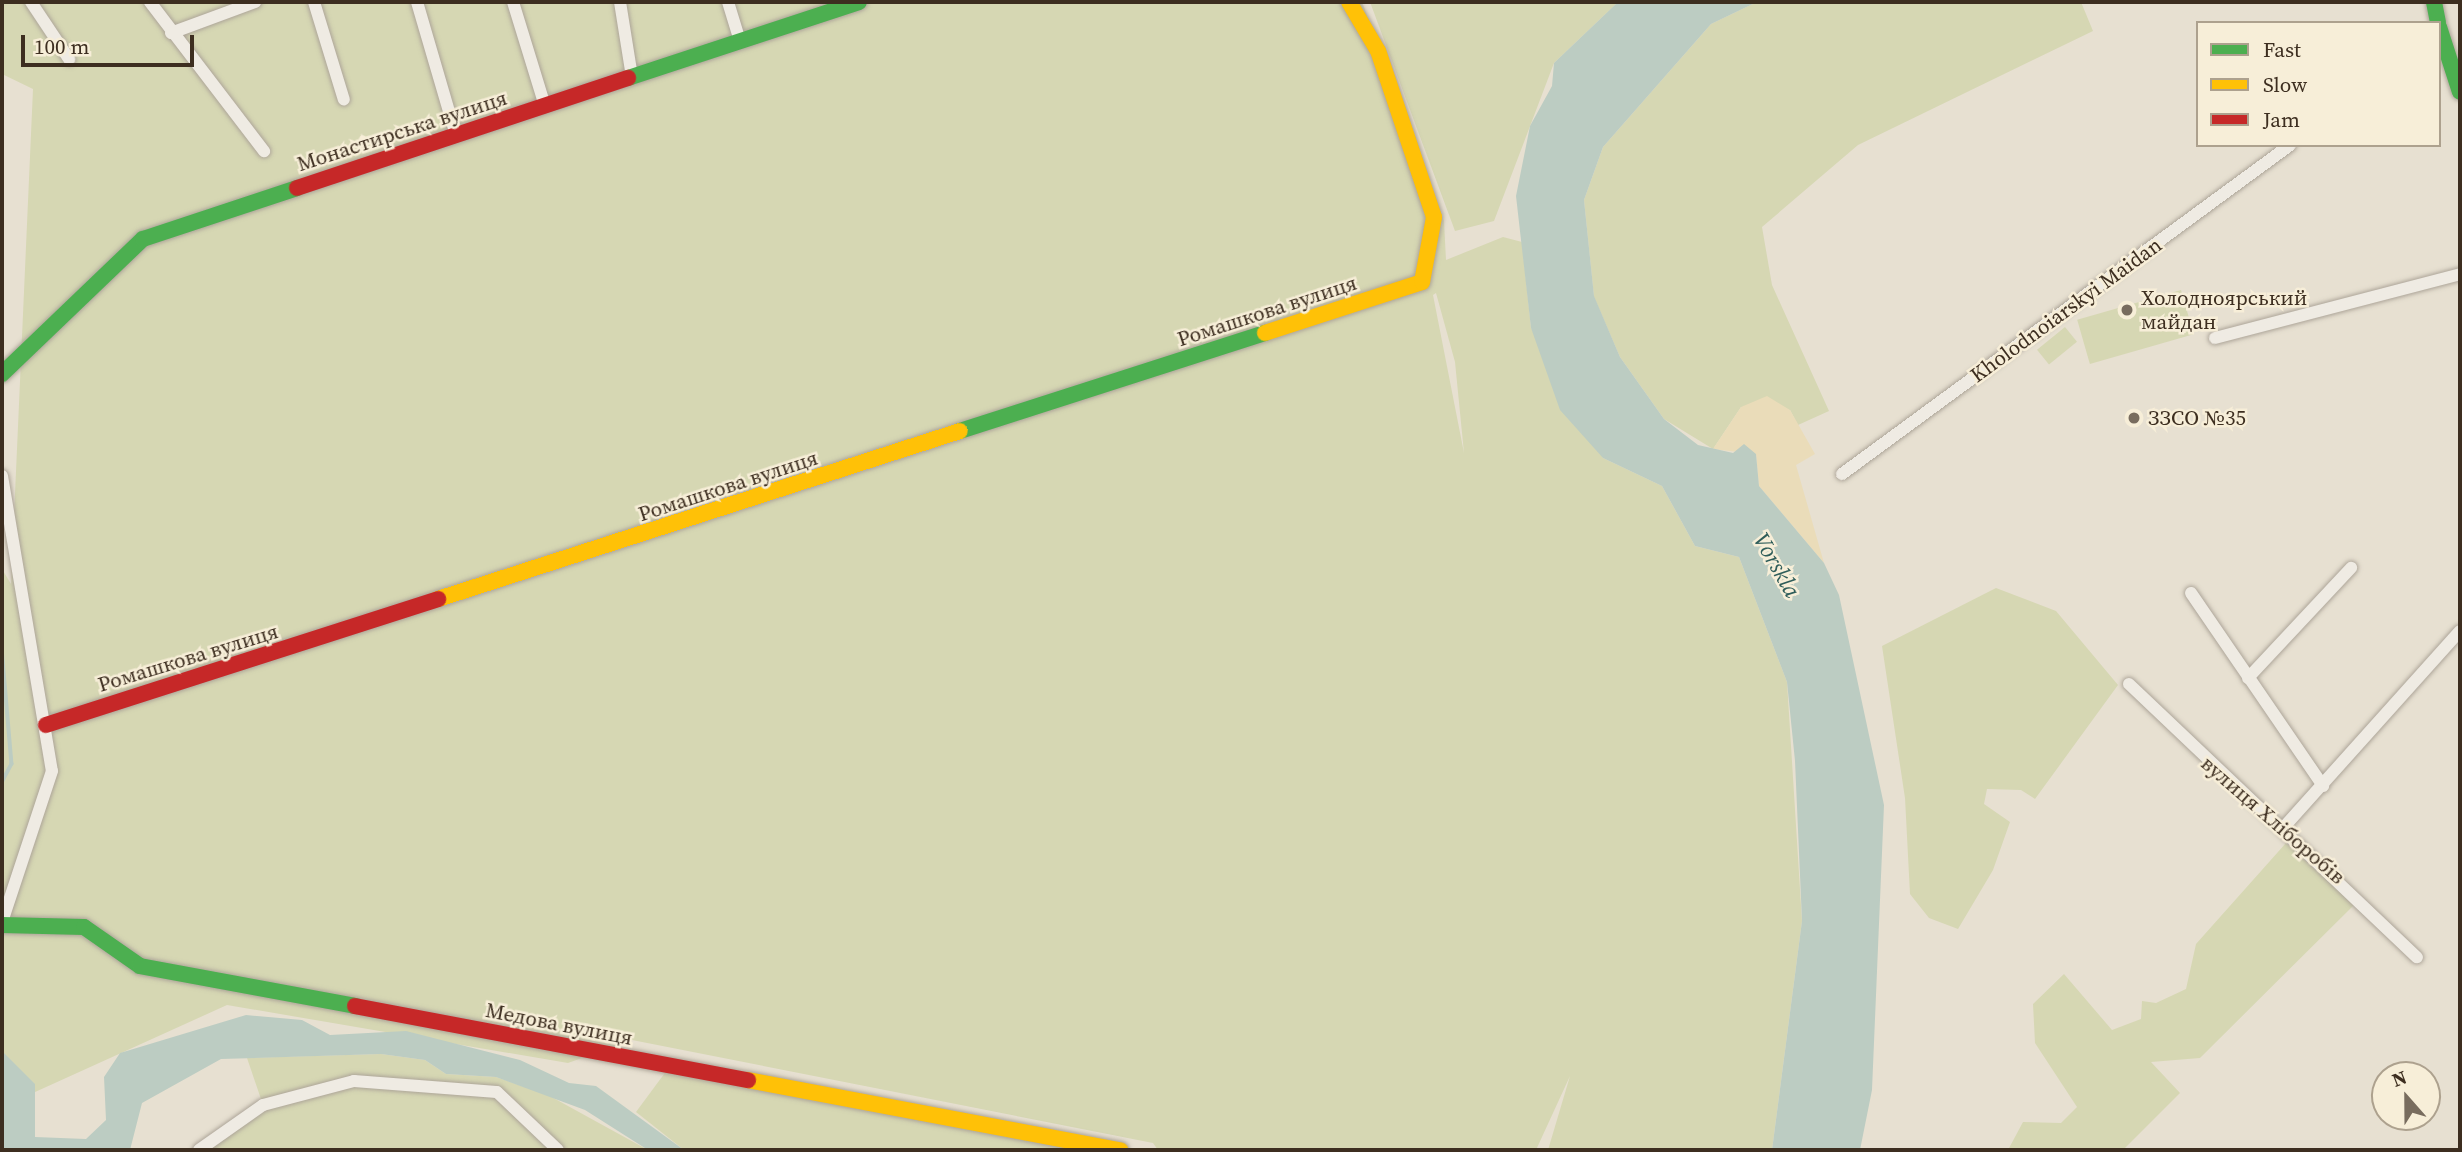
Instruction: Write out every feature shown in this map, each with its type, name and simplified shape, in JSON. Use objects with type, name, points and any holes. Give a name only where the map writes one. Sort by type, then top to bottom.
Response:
[{"type":"street","points":[[31,2],[69,59]]},
{"type":"street","points":[[150,2],[171,33],[264,151]]},
{"type":"street","points":[[171,33],[255,2]]},
{"type":"street","points":[[314,2],[344,100]]},
{"type":"street","points":[[416,2],[457,135]]},
{"type":"street","points":[[513,2],[545,106]]},
{"type":"street","points":[[620,2],[632,77]]},
{"type":"street","points":[[728,2],[740,41]]},
{"type":"street","name":"Монастирська вулиця","points":[[2,374],[143,239],[740,41],[835,6],[859,2]]},
{"type":"street","name":"Ромашкова вулиця","points":[[46,725],[1422,282],[1434,217],[1378,51],[1349,2]]},
{"type":"street","points":[[2434,2],[2438,21]]},
{"type":"street","points":[[2441,46],[2460,92]]},
{"type":"street","name":"Kholodnoiarskyi Maidan","points":[[1842,474],[2287,147]]},
{"type":"street","points":[[2215,338],[2460,274]]},
{"type":"street","points":[[2,476],[52,771],[2,923]]},
{"type":"street","points":[[2248,678],[2351,568]]},
{"type":"street","points":[[2191,593],[2323,786]]},
{"type":"street","points":[[2284,827],[2460,631]]},
{"type":"street","name":"вулиця Хліборобів","points":[[2129,684],[2210,767],[2284,827],[2417,957]]},
{"type":"street","name":"Медова вулиця","points":[[2,923],[84,927],[140,966],[1119,1150]]},
{"type":"street","points":[[199,1150],[263,1105],[354,1081],[497,1092],[558,1150]]},
{"type":"green space","points":[[2,2],[1362,2],[1444,221],[1446,260],[1503,237],[1522,242],[1531,328],[1603,458],[1662,486],[1695,546],[1739,557],[1787,682],[1802,921],[1772,1150],[1548,1150],[1570,1076],[1536,1150],[1158,1150],[1153,1143],[632,1040],[568,1063],[227,1005],[2,1107],[2,569],[11,584],[33,89],[2,74]],"holes":[[[1436,293],[1455,362],[1464,453],[1433,295]]]},
{"type":"green space","points":[[1370,2],[1618,2],[1554,63],[1494,221],[1455,231]]},
{"type":"green space","points":[[1757,2],[2081,2],[2093,31],[1858,145],[1762,227],[1772,285],[1829,411],[1798,425],[1790,410],[1741,407],[1713,449],[1664,419],[1620,357],[1594,297],[1584,200],[1603,147],[1711,24]]},
{"type":"green space","points":[[2181,290],[2194,334],[2090,364],[2077,320]]},
{"type":"green space","points":[[2065,327],[2077,342],[2049,364],[2037,350]]},
{"type":"green space","points":[[1996,588],[2056,611],[2118,685],[2035,799],[2021,790],[1987,789],[1984,804],[2010,822],[1993,870],[1958,929],[1929,918],[1910,894],[1905,798],[1882,646]]},
{"type":"green space","points":[[2286,843],[2354,905],[2200,1058],[2151,1062],[2180,1093],[2123,1150],[2008,1150],[2023,1122],[2061,1123],[2077,1107],[2035,1043],[2033,1004],[2064,974],[2112,1030],[2141,1019],[2142,1001],[2156,1003],[2186,989],[2196,944]]},
{"type":"green space","points":[[381,1054],[425,1060],[446,1074],[496,1077],[548,1095],[648,1150],[199,1150],[263,1105],[247,1058]]},
{"type":"green space","points":[[670,1066],[1120,1150],[684,1150],[636,1112]]},
{"type":"sand","points":[[1767,396],[1790,410],[1815,454],[1796,465],[1824,563],[1759,486],[1756,454],[1713,449],[1741,407]]},
{"type":"water","name":"Vorskla","points":[[1618,2],[1757,2],[1711,24],[1603,147],[1584,200],[1594,296],[1620,357],[1664,419],[1698,445],[1733,453],[1744,444],[1756,454],[1759,486],[1824,563],[1839,595],[1884,805],[1872,1090],[1860,1150],[1772,1150],[1802,921],[1795,761],[1787,682],[1739,557],[1695,546],[1662,486],[1603,458],[1560,410],[1531,328],[1516,196],[1530,126],[1552,86],[1554,63]]},
{"type":"water","points":[[246,1015],[302,1020],[330,1035],[406,1031],[520,1060],[569,1083],[596,1086],[684,1150],[648,1150],[585,1110],[496,1077],[446,1074],[425,1060],[381,1054],[221,1059],[142,1103],[130,1150],[2,1150],[2,1051],[35,1084],[35,1137],[86,1139],[106,1120],[104,1077],[120,1053]]},
{"type":"waterway","points":[[2,648],[12,764],[2,783]]},
{"type":"traffic: fast","points":[[628,78],[859,2]]},
{"type":"traffic: fast","points":[[2434,2],[2438,21]]},
{"type":"traffic: fast","points":[[2441,33],[2460,92]]},
{"type":"traffic: fast","points":[[2,374],[143,239],[297,188]]},
{"type":"traffic: fast","points":[[960,431],[1265,333]]},
{"type":"traffic: fast","points":[[2,925],[84,927],[140,966],[355,1006]]},
{"type":"traffic: slow","points":[[1265,333],[1422,282],[1434,217],[1378,51],[1349,2]]},
{"type":"traffic: slow","points":[[438,599],[960,431]]},
{"type":"traffic: slow","points":[[748,1080],[1120,1150]]},
{"type":"traffic: jam","points":[[297,188],[628,78]]},
{"type":"traffic: jam","points":[[46,725],[438,599]]},
{"type":"traffic: jam","points":[[355,1006],[748,1080]]},
{"type":"place","name":"Холодноярський майдан","points":[[2127,310]]},
{"type":"place","name":"ЗЗСО №35","points":[[2134,418]]}]
